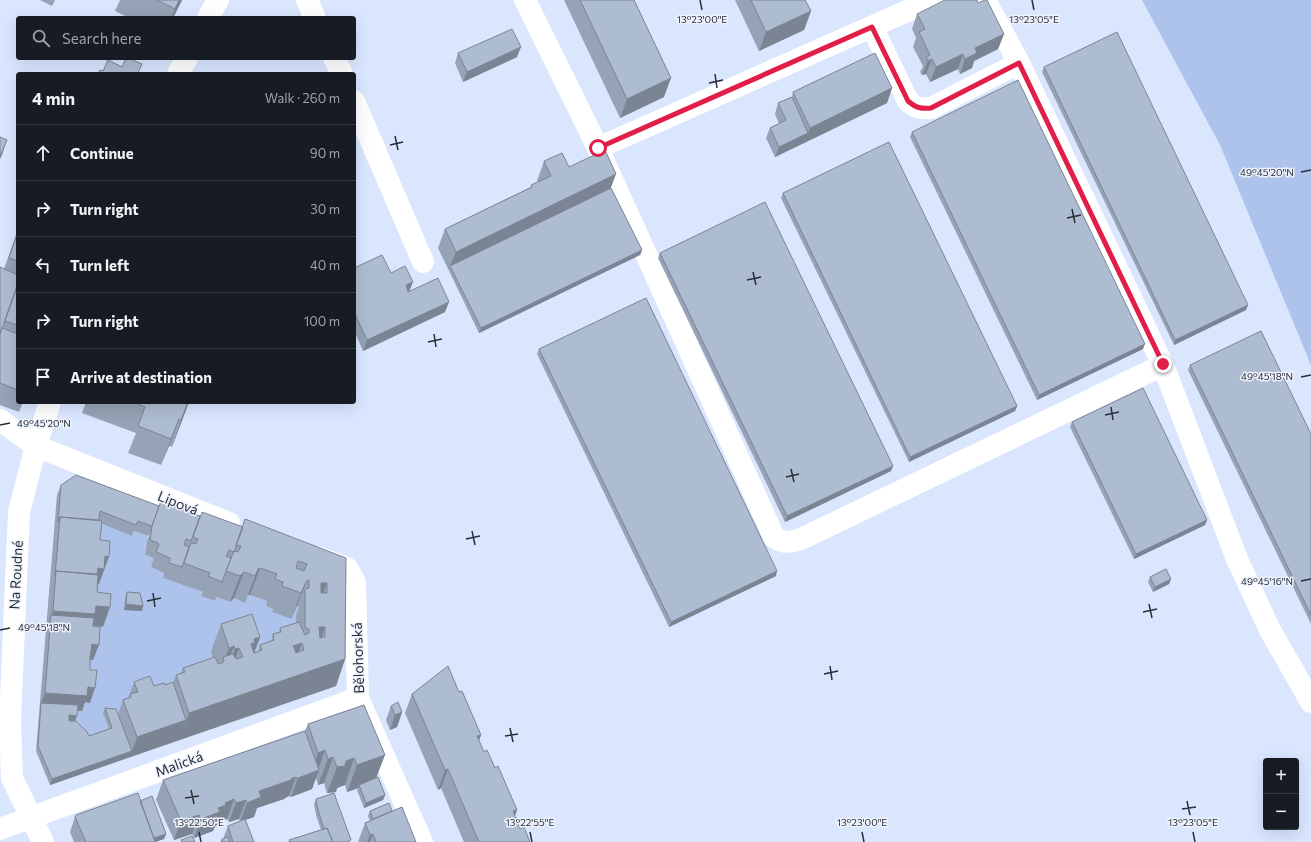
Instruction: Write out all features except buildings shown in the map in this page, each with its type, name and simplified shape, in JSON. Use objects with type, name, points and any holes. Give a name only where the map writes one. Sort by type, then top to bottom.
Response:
[{"type":"street","points":[[209,16],[218,0]]},
{"type":"street","points":[[306,0],[314,16]]},
{"type":"street","points":[[525,0],[598,148],[770,530],[774,537],[779,541],[790,542],[801,539],[1163,364]]},
{"type":"street","points":[[598,148],[932,0]]},
{"type":"street","points":[[985,0],[1019,63],[1163,364],[1237,559],[1270,630],[1311,702]]},
{"type":"street","points":[[872,27],[908,101],[915,107],[922,109],[931,108],[1019,63]]},
{"type":"street","points":[[179,72],[186,60]]},
{"type":"street","points":[[335,60],[341,72]]},
{"type":"street","points":[[356,106],[423,262]]},
{"type":"street","name":"Na Roudné","points":[[43,842],[12,778],[10,721],[19,512],[36,446],[49,404]]},
{"type":"street","name":"Lipová","points":[[0,420],[36,446],[246,530]]},
{"type":"street","name":"Bělohorská","points":[[297,549],[347,568],[355,582],[358,698],[422,842]]},
{"type":"street","name":"Malická","points":[[0,829],[358,698]]},
{"type":"shaded area","points":[[1142,0],[1311,0],[1311,365],[1220,145]]},
{"type":"shaded area","points":[[96,522],[132,535],[134,531],[148,536],[145,555],[153,558],[151,567],[164,573],[163,578],[203,592],[202,596],[215,601],[217,597],[230,602],[234,598],[245,603],[248,595],[250,595],[267,601],[266,606],[273,609],[272,612],[291,619],[297,606],[299,607],[296,615],[296,654],[219,674],[110,733],[87,742],[67,720],[86,659],[93,660],[89,625],[103,626],[90,611],[95,555]]},
{"type":"route","points":[[598,148],[872,27],[908,101],[915,107],[922,109],[931,108],[1019,63],[1163,364]]}]
